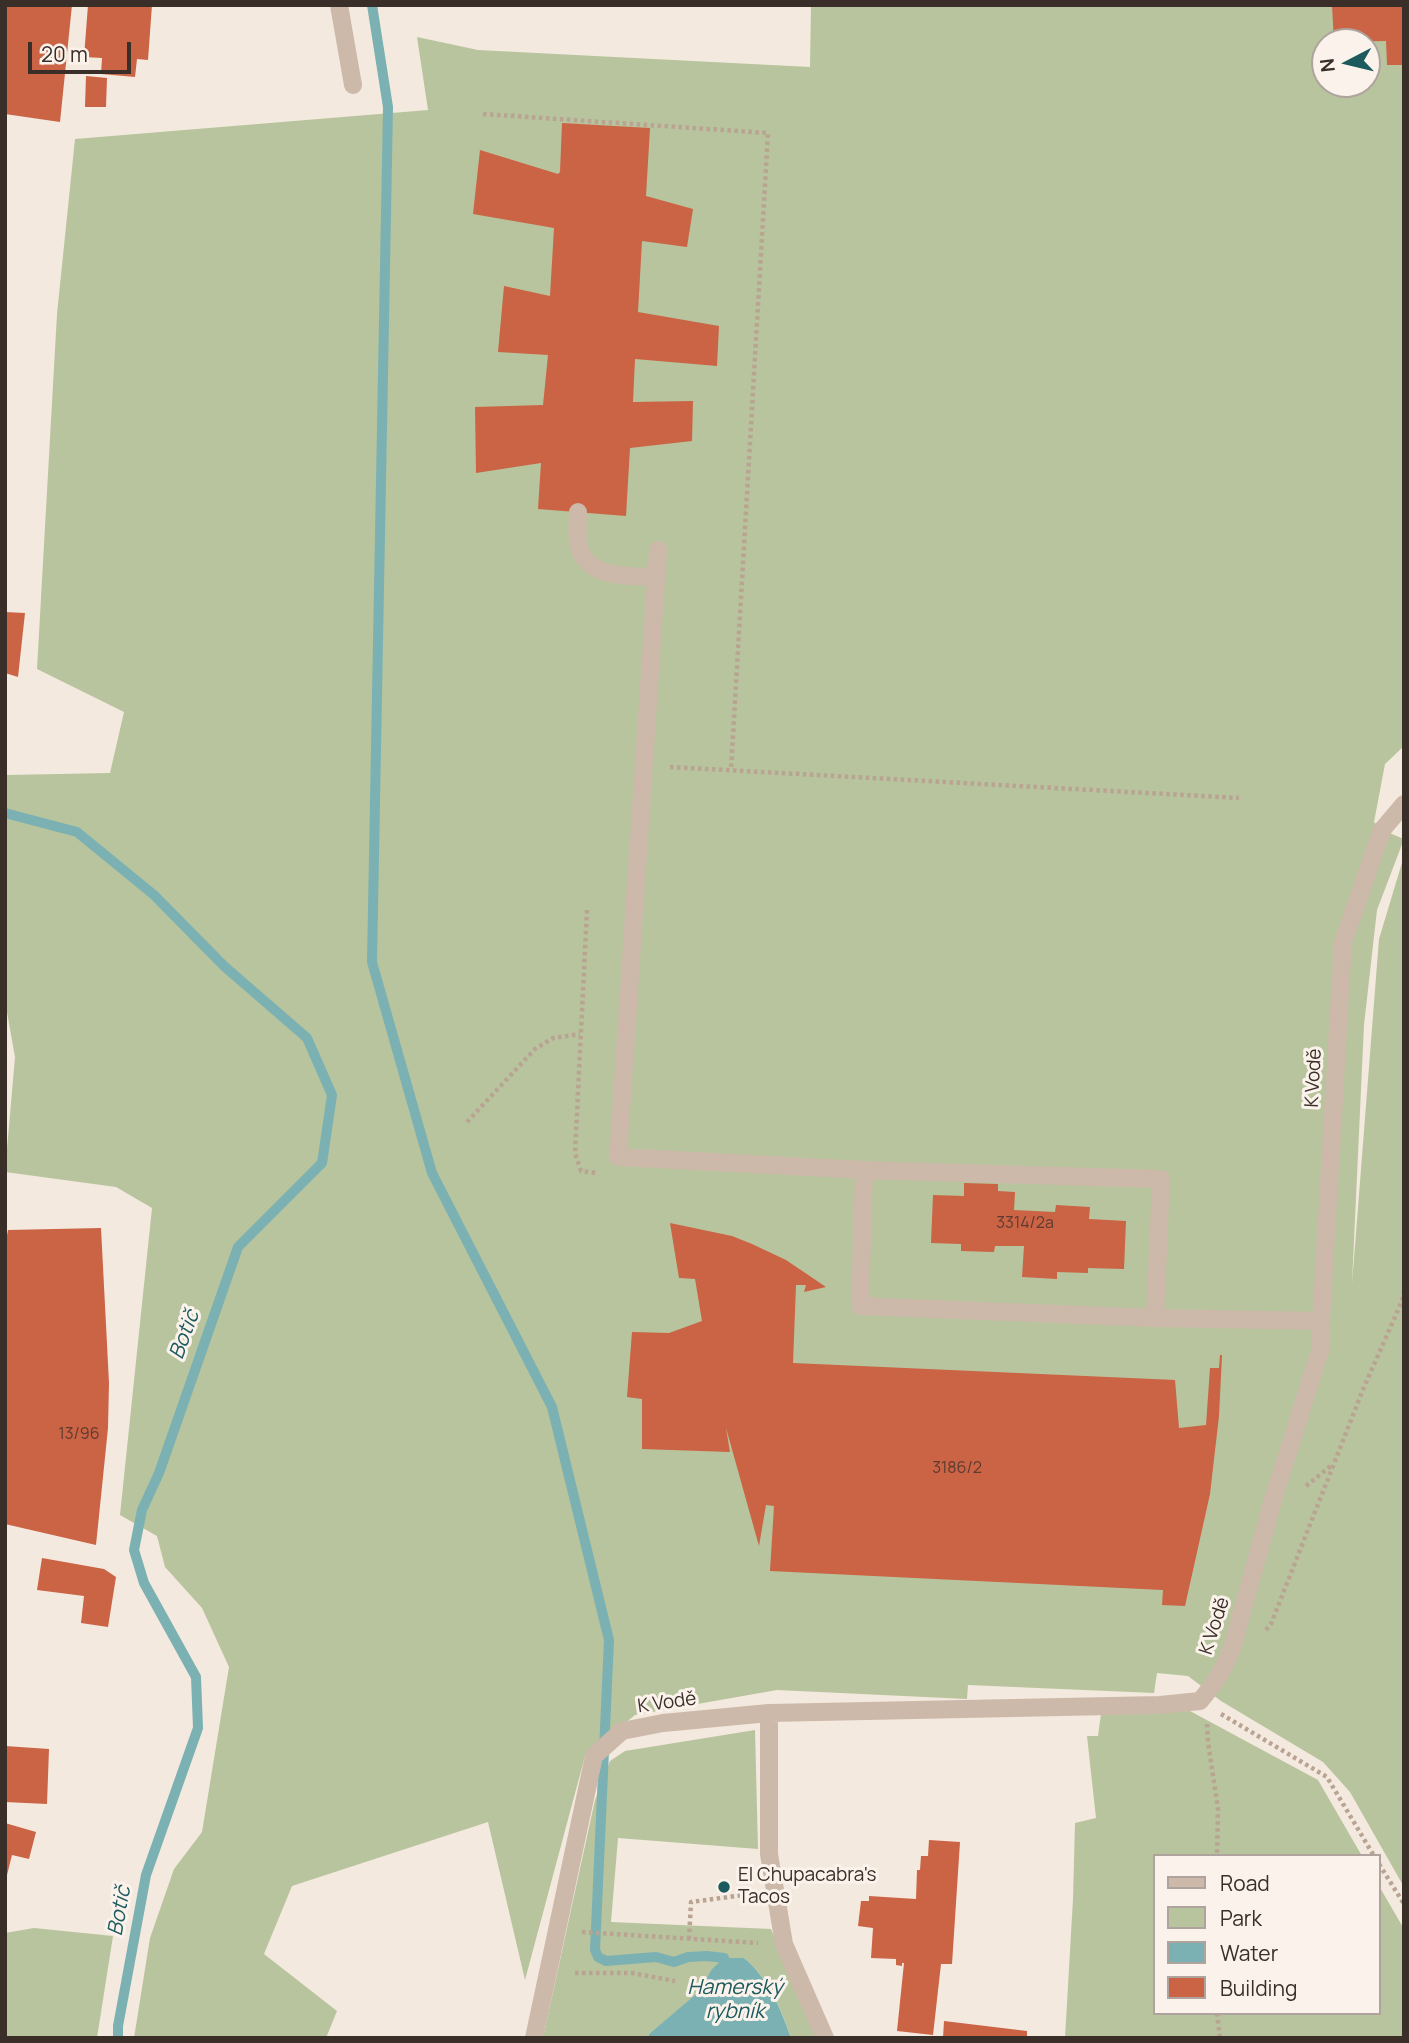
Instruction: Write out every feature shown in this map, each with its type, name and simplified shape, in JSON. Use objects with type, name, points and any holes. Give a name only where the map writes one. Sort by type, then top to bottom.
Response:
[{"type":"street","points":[[339,5],[353,85]]},
{"type":"street","points":[[578,512],[578,544],[584,560],[598,570],[614,575],[656,577]]},
{"type":"street","points":[[658,550],[618,1157],[864,1170],[1161,1179],[1155,1318]]},
{"type":"street","name":"K Vodě","points":[[534,2038],[594,1756],[622,1731],[663,1723],[769,1713],[1160,1705],[1200,1701],[1215,1684],[1232,1648],[1275,1493],[1321,1348],[1343,942],[1382,830],[1404,804]]},
{"type":"street","points":[[864,1170],[860,1306],[1155,1318],[1321,1321]]},
{"type":"street","points":[[769,1713],[769,1854],[784,1944],[825,2038]]},
{"type":"path","points":[[483,114],[768,133],[731,771]]},
{"type":"path","points":[[644,766],[1238,798]]},
{"type":"path","points":[[467,1122],[535,1049],[553,1038],[580,1034]]},
{"type":"path","points":[[1264,1633],[1270,1624],[1364,1387],[1403,1300],[1404,1291]]},
{"type":"path","points":[[1200,1701],[1207,1714],[1208,1742],[1218,1809],[1217,1854]]},
{"type":"path","points":[[1237,1723],[1327,1777],[1373,1854]]},
{"type":"path","points":[[1381,1867],[1404,1904]]},
{"type":"path","points":[[689,1939],[691,1902],[775,1890]]},
{"type":"path","points":[[580,1932],[784,1944]]},
{"type":"path","points":[[548,1972],[632,1973],[675,1981]]},
{"type":"path","points":[[1217,2015],[1220,2038]]},
{"type":"green space","points":[[811,5],[1404,5],[1404,746],[1385,764],[1374,822],[1382,830],[1404,839],[1377,910],[1364,1025],[1352,1284],[1379,939],[1404,856],[1404,1887],[1350,1792],[1323,1762],[1221,1701],[1188,1676],[1157,1673],[1154,1693],[968,1685],[967,1699],[777,1690],[635,1715],[585,1756],[525,1980],[488,1822],[292,1886],[264,1954],[337,2011],[326,2038],[134,2038],[150,1938],[174,1869],[202,1832],[229,1667],[202,1608],[165,1567],[157,1536],[120,1515],[152,1208],[116,1187],[5,1172],[15,1057],[5,1001],[5,777],[110,773],[124,712],[37,669],[57,314],[75,139],[428,110],[417,37],[478,50],[810,67]]},
{"type":"green space","points":[[1190,1711],[1318,1780],[1361,1854],[1154,1854],[1154,2015],[1381,2015],[1381,1889],[1404,1929],[1404,2038],[1065,2038],[1075,1823],[1096,1818],[1087,1736],[1098,1736],[1101,1714]]},
{"type":"green space","points":[[755,1730],[758,1849],[618,1838],[611,1922],[771,1929],[818,2038],[791,2038],[773,1994],[760,1974],[744,1958],[711,1970],[702,1990],[649,2034],[648,2038],[543,2038],[595,1800],[610,1761],[625,1751]]},
{"type":"green space","points":[[34,1928],[113,1936],[97,2038],[5,2038],[5,1933]]},
{"type":"water","name":"Hamerský rybník","points":[[724,1958],[744,1958],[760,1974],[778,2005],[791,2038],[648,2038],[649,2034],[701,1990],[711,1970]]},
{"type":"building","points":[[5,5],[72,5],[60,122],[5,114]]},
{"type":"building","points":[[88,5],[152,5],[148,60],[137,59],[135,77],[101,74],[102,58],[84,57]]},
{"type":"building","points":[[1332,5],[1404,5],[1404,65],[1387,65],[1386,41],[1381,41],[1381,28],[1333,28]]},
{"type":"building","points":[[86,76],[107,78],[106,107],[85,107]]},
{"type":"building","points":[[562,123],[650,128],[646,196],[693,209],[687,247],[642,241],[638,312],[719,326],[717,366],[635,359],[633,402],[693,401],[692,441],[630,448],[626,516],[538,509],[541,463],[476,473],[475,407],[543,405],[548,355],[498,352],[504,286],[550,296],[554,228],[473,214],[480,150],[558,174]]},
{"type":"building","points":[[5,612],[25,613],[18,677],[5,673]]},
{"type":"building","points":[[964,1183],[998,1184],[998,1191],[1015,1192],[1014,1210],[1055,1212],[1056,1205],[1090,1207],[1089,1219],[1126,1221],[1124,1269],[1088,1268],[1088,1273],[1057,1272],[1057,1279],[1022,1277],[1024,1246],[995,1246],[994,1252],[961,1251],[961,1244],[931,1243],[933,1195],[964,1196]]},
{"type":"building","points":[[670,1223],[732,1236],[752,1244],[786,1260],[826,1287],[804,1292],[806,1285],[796,1285],[793,1363],[1175,1380],[1179,1428],[1206,1425],[1210,1368],[1219,1368],[1222,1355],[1219,1416],[1210,1494],[1185,1606],[1162,1605],[1163,1590],[770,1571],[774,1506],[766,1505],[759,1546],[726,1428],[730,1452],[642,1449],[642,1399],[627,1397],[632,1332],[669,1333],[702,1321],[695,1279],[679,1278]]},
{"type":"building","points":[[101,1228],[109,1383],[108,1428],[96,1545],[5,1524],[5,1246],[8,1230]]},
{"type":"building","points":[[42,1558],[104,1569],[116,1577],[108,1627],[81,1623],[84,1596],[37,1590]]},
{"type":"building","points":[[5,1746],[49,1749],[47,1804],[5,1802]]},
{"type":"building","points":[[5,1823],[36,1832],[29,1859],[12,1855],[6,1879]]},
{"type":"building","points":[[929,1840],[960,1842],[952,1964],[941,1964],[933,2035],[897,2031],[904,1963],[902,1966],[896,1965],[896,1959],[871,1958],[873,1928],[858,1926],[861,1901],[869,1901],[869,1896],[916,1899],[917,1870],[920,1870],[921,1856],[928,1856]]},
{"type":"building","points":[[944,2021],[1027,2031],[1027,2038],[943,2038]]},
{"type":"waterway","points":[[372,5],[388,107],[372,962],[432,1173],[552,1407],[609,1640],[595,1950],[598,1957],[606,1961],[656,1957],[674,1962],[688,1957],[724,1958],[724,1971]]},
{"type":"waterway","name":"Botič","points":[[5,813],[77,832],[154,895],[224,966],[307,1038],[332,1095],[322,1163],[238,1247],[159,1473],[142,1510],[134,1550],[144,1583],[196,1677],[198,1728],[146,1875],[118,2038]]},
{"type":"place","name":"El Chupacabra's Tacos","points":[[724,1887]]}]
